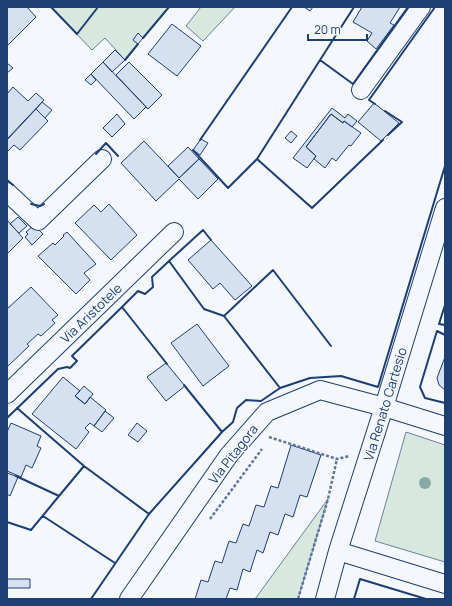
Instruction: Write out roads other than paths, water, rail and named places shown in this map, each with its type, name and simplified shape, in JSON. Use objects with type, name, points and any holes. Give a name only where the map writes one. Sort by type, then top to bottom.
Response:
[{"type":"street","points":[[361,90],[421,7]]},
{"type":"street","points":[[7,192],[38,221],[102,159]]},
{"type":"street","name":"Via Renato Cartesio","points":[[325,599],[338,551],[445,208]]},
{"type":"street","name":"Via Aristotele","points":[[7,394],[174,232]]},
{"type":"street","name":"Via Pitagora","points":[[128,599],[229,455],[267,412],[320,390],[384,407],[445,426]]},
{"type":"street","points":[[338,551],[445,584]]}]
